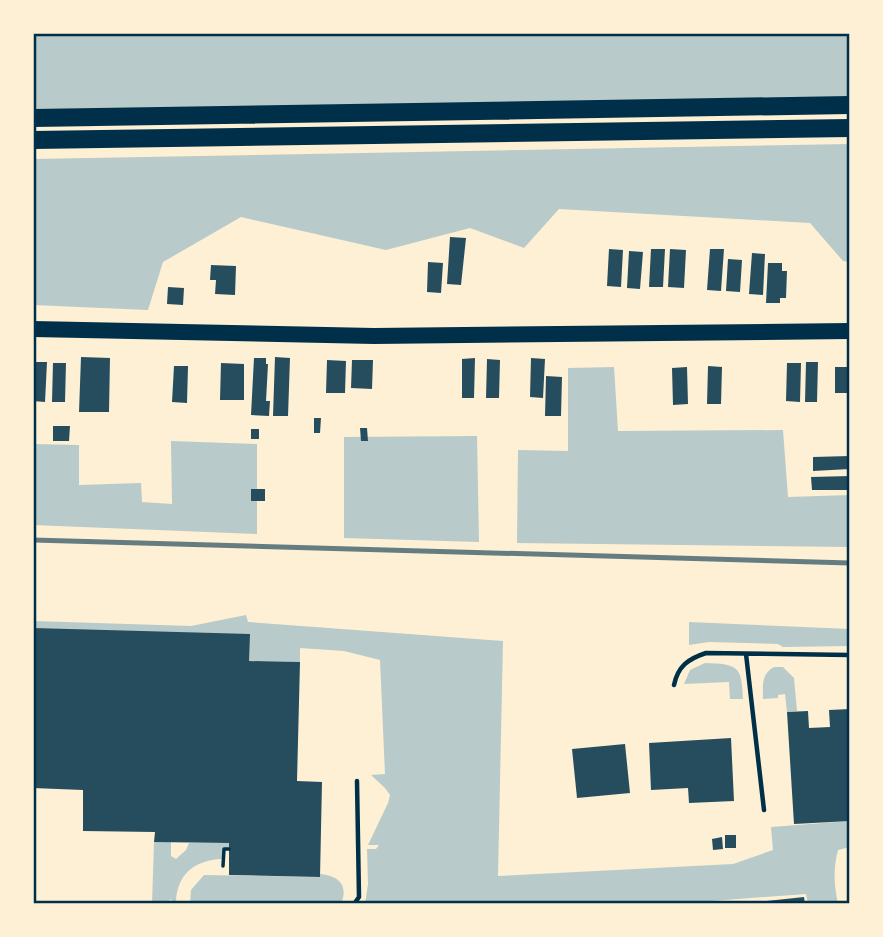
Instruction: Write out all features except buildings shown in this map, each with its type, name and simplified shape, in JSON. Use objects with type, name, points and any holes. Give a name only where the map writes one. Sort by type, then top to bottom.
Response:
[{"type":"highway","points":[[33,118],[850,105]]},
{"type":"highway","points":[[33,140],[850,128]]},
{"type":"main road","points":[[33,328],[374,336],[850,331]]},
{"type":"lane","points":[[674,685],[677,670],[691,659],[706,653],[850,655]]},
{"type":"lane","points":[[746,654],[764,810]]},
{"type":"lane","points":[[354,904],[359,897],[357,781]]},
{"type":"path","points":[[223,866],[224,849],[229,849]]},
{"type":"shaded area","points":[[33,33],[850,33],[850,105],[33,118]]},
{"type":"shaded area","points":[[850,144],[850,262],[843,261],[810,223],[559,209],[524,248],[470,228],[386,250],[241,217],[163,262],[148,310],[33,305],[33,159]]},
{"type":"shaded area","points":[[614,367],[618,431],[783,430],[788,497],[850,495],[850,547],[517,543],[518,450],[568,451],[568,368]]},
{"type":"shaded area","points":[[477,436],[479,542],[344,538],[344,437]]},
{"type":"shaded area","points":[[171,441],[257,444],[257,534],[33,525],[33,444],[79,445],[79,485],[141,483],[142,502],[172,504]]},
{"type":"shaded area","points":[[246,615],[248,622],[503,641],[498,876],[733,864],[773,850],[771,827],[850,821],[850,847],[838,850],[835,864],[838,904],[808,904],[806,894],[671,904],[365,904],[368,884],[367,849],[376,849],[379,845],[368,845],[390,795],[371,775],[385,774],[380,660],[344,651],[300,648],[300,662],[249,661],[33,628],[33,621],[191,626]]},
{"type":"shaded area","points":[[689,622],[850,629],[850,646],[783,647],[778,644],[709,642],[689,645]]},
{"type":"shaded area","points":[[705,663],[725,664],[736,669],[741,680],[743,699],[730,699],[729,682],[684,684],[690,670]]},
{"type":"shaded area","points":[[774,667],[783,667],[794,678],[797,711],[787,712],[785,694],[778,695],[778,698],[763,699],[765,677]]},
{"type":"shaded area","points":[[154,842],[171,842],[171,856],[176,859],[189,843],[229,843],[229,848],[223,848],[222,859],[203,862],[188,871],[179,885],[176,904],[170,899],[169,904],[152,904]]},
{"type":"shaded area","points":[[320,874],[337,879],[343,886],[341,904],[190,904],[191,890],[204,875],[320,877]]},
{"type":"railway","points":[[33,540],[850,563]]}]
